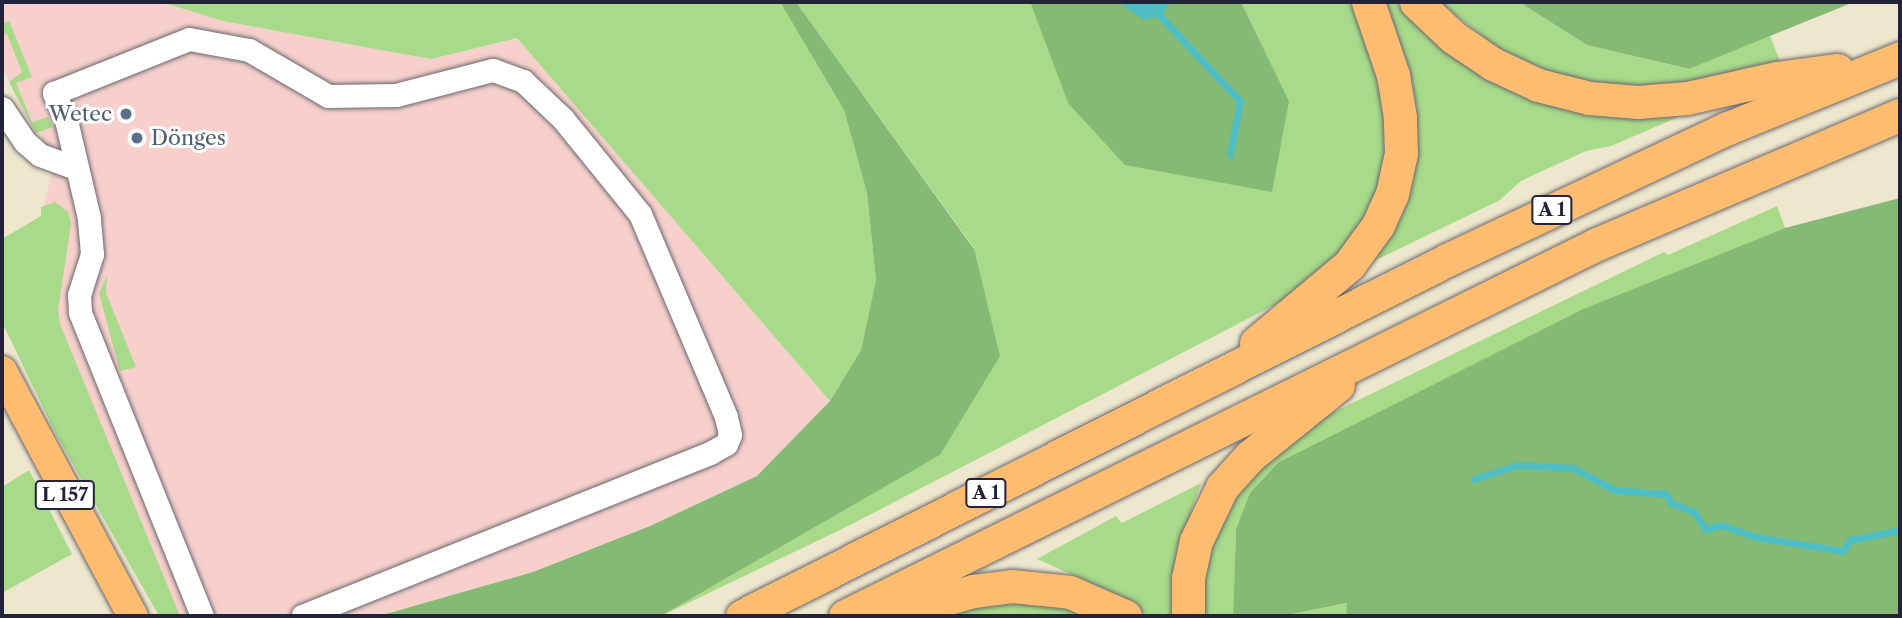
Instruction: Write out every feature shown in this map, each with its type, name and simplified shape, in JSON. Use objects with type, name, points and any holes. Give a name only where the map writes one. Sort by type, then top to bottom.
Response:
[{"type":"highway","points":[[1230,368],[1293,307],[1349,265],[1386,210],[1401,153],[1400,117],[1393,75],[1368,2]]},
{"type":"highway","points":[[1416,2],[1453,37],[1516,76],[1564,92],[1616,102],[1687,98],[1776,78],[1891,61]]},
{"type":"highway","name":"A 1","points":[[742,616],[1230,368],[1614,180],[1891,61]]},
{"type":"highway","name":"A 1","points":[[845,616],[1390,343],[1609,239],[1900,115]]},
{"type":"highway","points":[[1188,616],[1188,578],[1196,541],[1222,487],[1250,456],[1390,343]]},
{"type":"highway","points":[[886,616],[973,591],[1012,586],[1070,592],[1125,616]]},
{"type":"main road","name":"L 157","points":[[2,371],[133,616]]},
{"type":"street","points":[[202,616],[80,312],[79,295],[92,254],[89,218],[75,168],[66,120],[54,93],[189,39],[214,40],[249,50],[328,96],[396,95],[493,70],[523,81],[563,119],[640,214],[726,417],[730,436],[726,444],[302,616]]},
{"type":"street","points":[[2,108],[25,142],[40,155],[75,168]]},
{"type":"shaded area","points":[[2,2],[161,2],[223,21],[431,59],[517,38],[830,401],[757,476],[650,526],[533,572],[379,616],[159,616],[57,436],[2,322],[2,240],[41,216],[52,173],[40,132],[28,124],[2,66]]},
{"type":"green space","points":[[161,2],[780,2],[844,110],[867,193],[876,280],[861,350],[830,401],[517,38],[431,59],[223,21]]},
{"type":"green space","points":[[780,2],[796,2],[974,249],[1000,356],[940,455],[661,616],[379,616],[533,572],[650,526],[757,476],[830,401],[861,350],[876,280],[867,193],[844,110]]},
{"type":"green space","points":[[796,2],[1030,2],[1068,103],[1289,101],[1241,2],[1358,2],[1383,87],[1385,171],[1354,240],[1286,299],[848,526],[661,616],[940,455],[974,248]]},
{"type":"green space","points":[[1030,2],[1241,2],[1289,101],[1272,192],[1125,165],[1068,103]]},
{"type":"green space","points":[[1381,2],[1396,2],[1426,33],[1681,116],[1611,146],[1586,151],[1521,181],[1500,200],[1372,262],[1405,204]]},
{"type":"green space","points":[[1439,2],[1519,2],[1587,45],[1688,69],[1770,36],[1782,66],[1750,76],[1635,88],[1597,84],[1562,76],[1503,52]]},
{"type":"green space","points":[[1519,2],[1854,2],[1689,69],[1587,45]]},
{"type":"green space","points":[[9,21],[32,77],[16,83],[32,122],[48,117],[53,127],[36,133],[9,82],[22,72],[7,34],[2,34],[2,24]]},
{"type":"green space","points":[[1900,198],[1900,616],[1346,616],[1347,603],[1282,616],[1233,616],[1236,530],[1250,493],[1279,462],[1583,309],[1785,228]]},
{"type":"green space","points":[[55,202],[68,212],[71,224],[58,310],[60,324],[180,616],[159,616],[57,436],[2,322],[2,239],[41,216],[41,207]]},
{"type":"green space","points":[[1777,206],[1785,228],[1583,309],[1279,462],[1236,530],[1233,616],[1200,616],[1208,545],[1235,490],[1309,424],[1664,252],[1668,255]]},
{"type":"green space","points":[[107,276],[106,293],[136,367],[120,371],[99,293]]},
{"type":"green space","points":[[29,470],[72,554],[2,593],[2,487]]},
{"type":"green space","points":[[1201,483],[1182,537],[1174,616],[1148,616],[1117,595],[1037,559],[1116,516],[1122,523]]},
{"type":"green space","points":[[1030,599],[1098,616],[938,616],[961,608]]},
{"type":"green space","points":[[1348,603],[1346,616],[1282,616]]},
{"type":"water","points":[[1118,2],[1170,2],[1162,15],[1144,20]]},
{"type":"waterway","points":[[1147,2],[1240,101],[1230,154]]},
{"type":"waterway","points":[[1474,479],[1518,465],[1573,468],[1615,490],[1666,494],[1671,503],[1694,512],[1706,529],[1721,525],[1756,537],[1843,551],[1850,540],[1900,530]]},
{"type":"place","name":"Wetec","points":[[126,114]]},
{"type":"place","name":"Dönges","points":[[137,138]]}]
